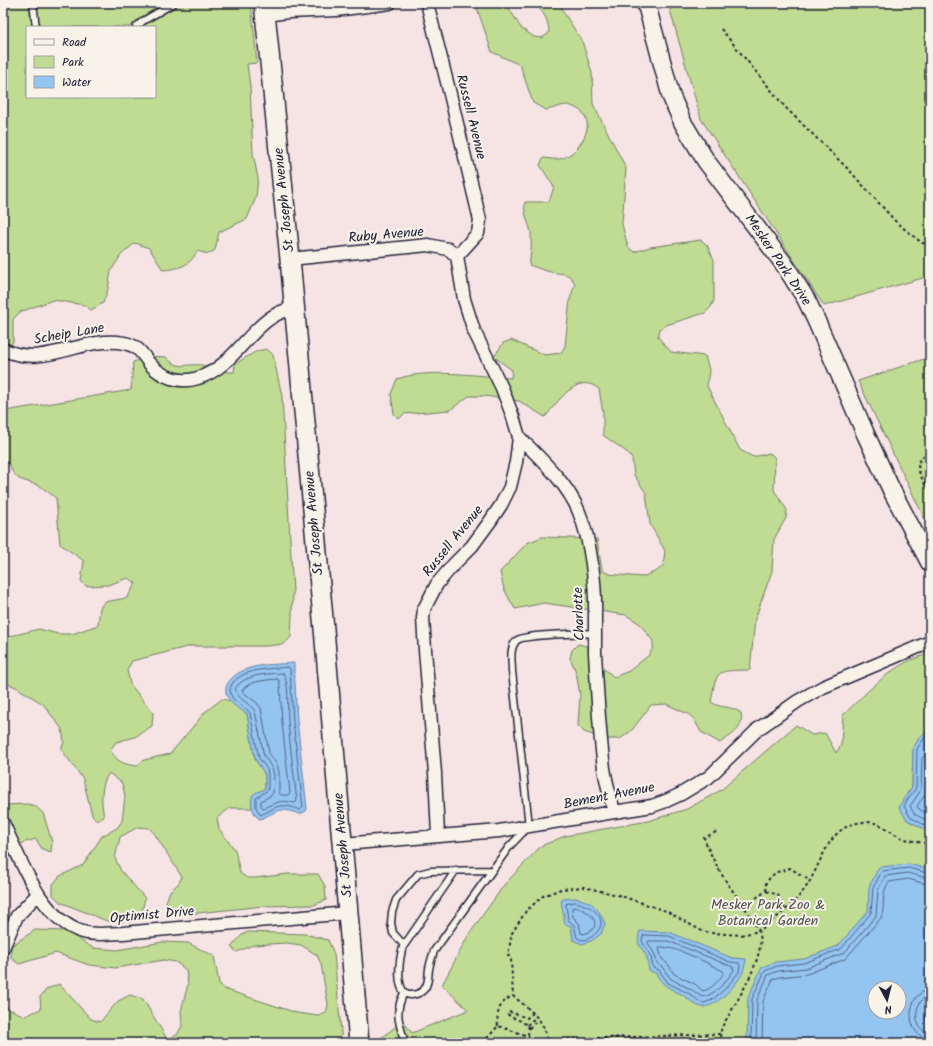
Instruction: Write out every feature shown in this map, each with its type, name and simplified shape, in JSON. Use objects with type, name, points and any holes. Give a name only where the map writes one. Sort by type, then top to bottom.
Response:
[{"type":"main road","name":"St Joseph Avenue","points":[[264,9],[290,259],[343,844],[359,1043]]},
{"type":"street","points":[[264,9],[288,12],[336,10],[390,3]]},
{"type":"street","name":"Russell Avenue","points":[[427,3],[480,220],[480,230],[457,256],[464,299],[474,331],[502,388],[513,416],[519,437],[516,462],[510,487],[501,505],[472,546],[437,584],[424,609],[425,650],[435,773],[438,835]]},
{"type":"street","name":"Mesker Park Drive","points":[[646,3],[672,96],[683,123],[706,161],[784,264],[806,299],[882,470],[910,527],[930,563]]},
{"type":"street","name":"Ruby Avenue","points":[[290,259],[428,245],[448,250],[457,256]]},
{"type":"street","name":"Scheip Lane","points":[[3,349],[22,356],[58,353],[100,341],[126,343],[135,347],[144,354],[149,362],[163,375],[180,380],[189,380],[206,375],[218,368],[275,314],[294,308]]},
{"type":"street","name":"Charlotte","points":[[519,437],[558,479],[572,498],[585,527],[592,574],[596,617],[595,633],[601,739],[606,775],[614,812]]},
{"type":"street","name":"Bement Avenue","points":[[343,844],[499,831],[652,806],[681,794],[709,777],[758,729],[798,701],[823,687],[930,642]]},
{"type":"street","name":"Optimist Drive","points":[[3,823],[38,894],[51,912],[64,924],[85,933],[97,934],[348,913]]},
{"type":"street","points":[[3,948],[17,916],[38,894]]},
{"type":"lane","points":[[33,3],[36,26]]},
{"type":"lane","points":[[137,26],[174,3]]},
{"type":"lane","points":[[456,870],[404,945],[399,959],[401,988],[404,993],[409,995],[420,993],[426,986],[429,979],[431,960],[434,952],[509,847],[529,826],[512,671],[511,652],[513,644],[520,638],[534,636],[595,633]]},
{"type":"lane","points":[[404,945],[393,933],[391,923],[392,912],[396,900],[418,874],[430,871],[492,870]]},
{"type":"lane","points":[[404,993],[399,1004],[398,1012],[405,1043]]},
{"type":"path","points":[[721,29],[785,107],[849,170],[897,223],[922,243],[930,244]]},
{"type":"path","points":[[930,453],[921,458],[917,466],[920,477],[930,492]]},
{"type":"path","points":[[547,1040],[547,1033],[533,1013],[514,996],[511,959],[508,955],[512,933],[526,911],[543,896],[561,889],[583,887],[618,895],[666,911],[702,931],[741,935],[759,931],[786,910],[804,890],[814,875],[823,854],[835,835],[851,824],[868,822],[882,825],[901,837],[930,844]]},
{"type":"path","points":[[716,832],[704,838],[708,848],[729,886],[742,903],[759,931],[761,938],[753,969],[722,1026],[720,1034],[723,1043]]},
{"type":"path","points":[[766,891],[766,882],[776,872],[790,868],[801,875]]},
{"type":"path","points":[[805,877],[809,881]]},
{"type":"path","points":[[756,898],[766,891]]},
{"type":"path","points":[[766,891],[778,895],[781,903]]},
{"type":"path","points":[[742,903],[747,902]]},
{"type":"path","points":[[783,906],[786,910]]},
{"type":"path","points":[[483,1043],[498,1026],[498,1011],[502,1003],[508,998],[514,996]]},
{"type":"path","points":[[528,1036],[529,1028],[527,1025],[521,1020],[508,1016],[507,1014],[510,1012],[527,1018],[533,1013]]},
{"type":"path","points":[[527,1025],[536,1017]]},
{"type":"path","points":[[529,1028],[538,1020]]},
{"type":"path","points":[[498,1026],[528,1036],[536,1043],[547,1040],[720,1034]]},
{"type":"path","points":[[628,1037],[628,1043]]},
{"type":"green space","points":[[3,3],[251,3],[257,63],[247,64],[250,86],[253,154],[258,178],[256,197],[247,219],[219,232],[215,250],[208,254],[197,251],[191,260],[183,266],[173,269],[163,270],[149,248],[135,243],[121,255],[111,271],[108,289],[103,303],[91,310],[84,305],[53,300],[20,312],[13,319],[13,342],[3,358]]},
{"type":"green space","points":[[534,3],[560,3],[564,13],[582,41],[592,73],[593,104],[626,168],[622,224],[628,247],[634,252],[650,247],[701,240],[707,245],[714,260],[714,300],[711,307],[705,313],[666,325],[660,329],[658,337],[671,352],[705,356],[709,370],[707,386],[740,450],[753,457],[770,453],[775,458],[774,490],[787,510],[786,518],[774,539],[772,571],[755,619],[750,670],[724,672],[717,677],[715,683],[711,702],[719,706],[737,710],[741,713],[741,724],[739,728],[720,743],[701,732],[694,719],[688,714],[666,704],[651,705],[632,730],[620,739],[605,739],[584,732],[578,726],[580,695],[576,672],[570,658],[572,650],[578,644],[588,647],[602,667],[614,677],[629,671],[649,655],[653,648],[653,641],[639,623],[626,615],[544,603],[515,609],[504,589],[500,572],[527,543],[542,537],[597,539],[602,570],[609,574],[642,577],[657,571],[663,566],[665,551],[650,524],[646,493],[634,475],[632,459],[628,453],[603,435],[603,413],[599,389],[591,384],[576,386],[562,397],[545,417],[519,401],[485,396],[469,396],[450,410],[404,414],[399,419],[394,414],[391,394],[397,379],[409,376],[438,373],[511,378],[512,370],[494,357],[503,343],[511,340],[545,355],[561,353],[565,346],[570,299],[575,284],[568,275],[529,265],[531,233],[525,214],[525,202],[549,202],[554,187],[540,165],[543,158],[559,159],[574,151],[580,145],[584,137],[587,129],[587,121],[583,114],[576,108],[568,105],[546,110],[533,103],[520,65],[492,52],[476,5],[502,4],[509,8],[521,28],[534,37],[542,38],[549,33],[548,24],[543,13]]},
{"type":"green space","points":[[668,3],[930,3],[930,276],[824,306],[701,119]]},
{"type":"green space","points":[[267,349],[273,355],[282,396],[293,592],[291,637],[284,644],[267,646],[191,646],[132,661],[127,670],[130,684],[153,713],[152,726],[135,737],[116,742],[110,750],[121,762],[137,766],[144,760],[170,754],[205,712],[222,699],[230,701],[247,714],[255,759],[265,775],[265,789],[253,797],[252,808],[230,808],[217,818],[219,829],[235,850],[240,873],[247,878],[288,874],[318,874],[325,886],[326,900],[314,905],[264,906],[178,915],[171,911],[166,902],[170,891],[178,884],[182,877],[154,833],[149,828],[138,827],[120,837],[115,858],[121,871],[145,898],[141,916],[134,921],[107,921],[60,902],[53,895],[53,884],[60,876],[83,865],[102,836],[117,828],[122,821],[125,796],[122,783],[109,773],[104,783],[102,794],[104,817],[97,821],[92,815],[83,779],[61,749],[64,742],[62,729],[43,704],[16,687],[3,682],[3,638],[39,629],[58,634],[72,634],[98,625],[100,608],[104,602],[127,598],[136,583],[128,578],[108,585],[86,586],[81,581],[84,561],[60,544],[56,498],[40,486],[19,479],[3,458],[3,418],[5,411],[131,390],[133,362],[149,356],[166,357],[175,364],[183,366],[201,365],[234,372],[235,364],[257,351]]},
{"type":"green space","points":[[930,357],[930,530],[858,381]]},
{"type":"green space","name":"Mesker Park Zoo & Botanical Garden","points":[[930,654],[930,734],[929,729],[913,748],[912,787],[904,798],[907,820],[930,832],[930,1043],[381,1043],[381,1038],[403,1021],[412,1033],[468,1010],[442,985],[468,936],[504,885],[541,846],[565,836],[648,821],[687,809],[721,790],[796,725],[812,735],[825,733],[836,753],[841,745],[843,715],[872,687],[905,663]]},
{"type":"green space","points":[[28,804],[35,806],[43,813],[52,842],[51,852],[42,849],[36,839],[22,843],[11,855],[3,858],[3,806]]},
{"type":"green space","points":[[35,930],[65,931],[93,948],[117,950],[162,942],[188,943],[214,956],[219,983],[224,989],[297,1013],[318,1016],[326,1013],[328,1005],[321,964],[317,955],[301,945],[287,943],[253,945],[237,952],[231,947],[242,935],[248,932],[305,934],[328,940],[334,954],[342,1043],[3,1043],[3,1003],[9,1009],[25,1016],[41,1009],[40,997],[47,989],[59,984],[91,1019],[100,1022],[118,1001],[130,995],[143,999],[167,1039],[177,1035],[182,1026],[181,1011],[188,984],[186,970],[176,962],[164,960],[116,968],[89,965],[56,953],[19,964],[11,958],[11,946]]},
{"type":"water","points":[[294,663],[297,721],[307,808],[306,811],[300,814],[288,810],[281,810],[260,819],[255,815],[251,801],[254,794],[265,789],[265,775],[255,759],[247,714],[231,703],[227,695],[226,688],[234,676],[249,668]]},
{"type":"water","points":[[929,729],[930,832],[907,820],[899,807],[912,787],[913,748],[919,738]]},
{"type":"water","points":[[909,864],[930,870],[930,1003],[925,1019],[930,1027],[930,1043],[747,1043],[748,998],[762,967],[776,962],[804,959],[838,946],[868,911],[869,887],[879,867]]},
{"type":"water","points":[[575,898],[586,901],[594,906],[605,924],[601,934],[591,941],[582,944],[573,940],[571,926],[565,924],[561,901],[563,899]]},
{"type":"water","points":[[640,931],[669,932],[732,958],[746,959],[743,972],[735,984],[719,1000],[707,1006],[699,1006],[666,986],[660,981],[656,973],[649,971],[647,958],[638,941]]}]
